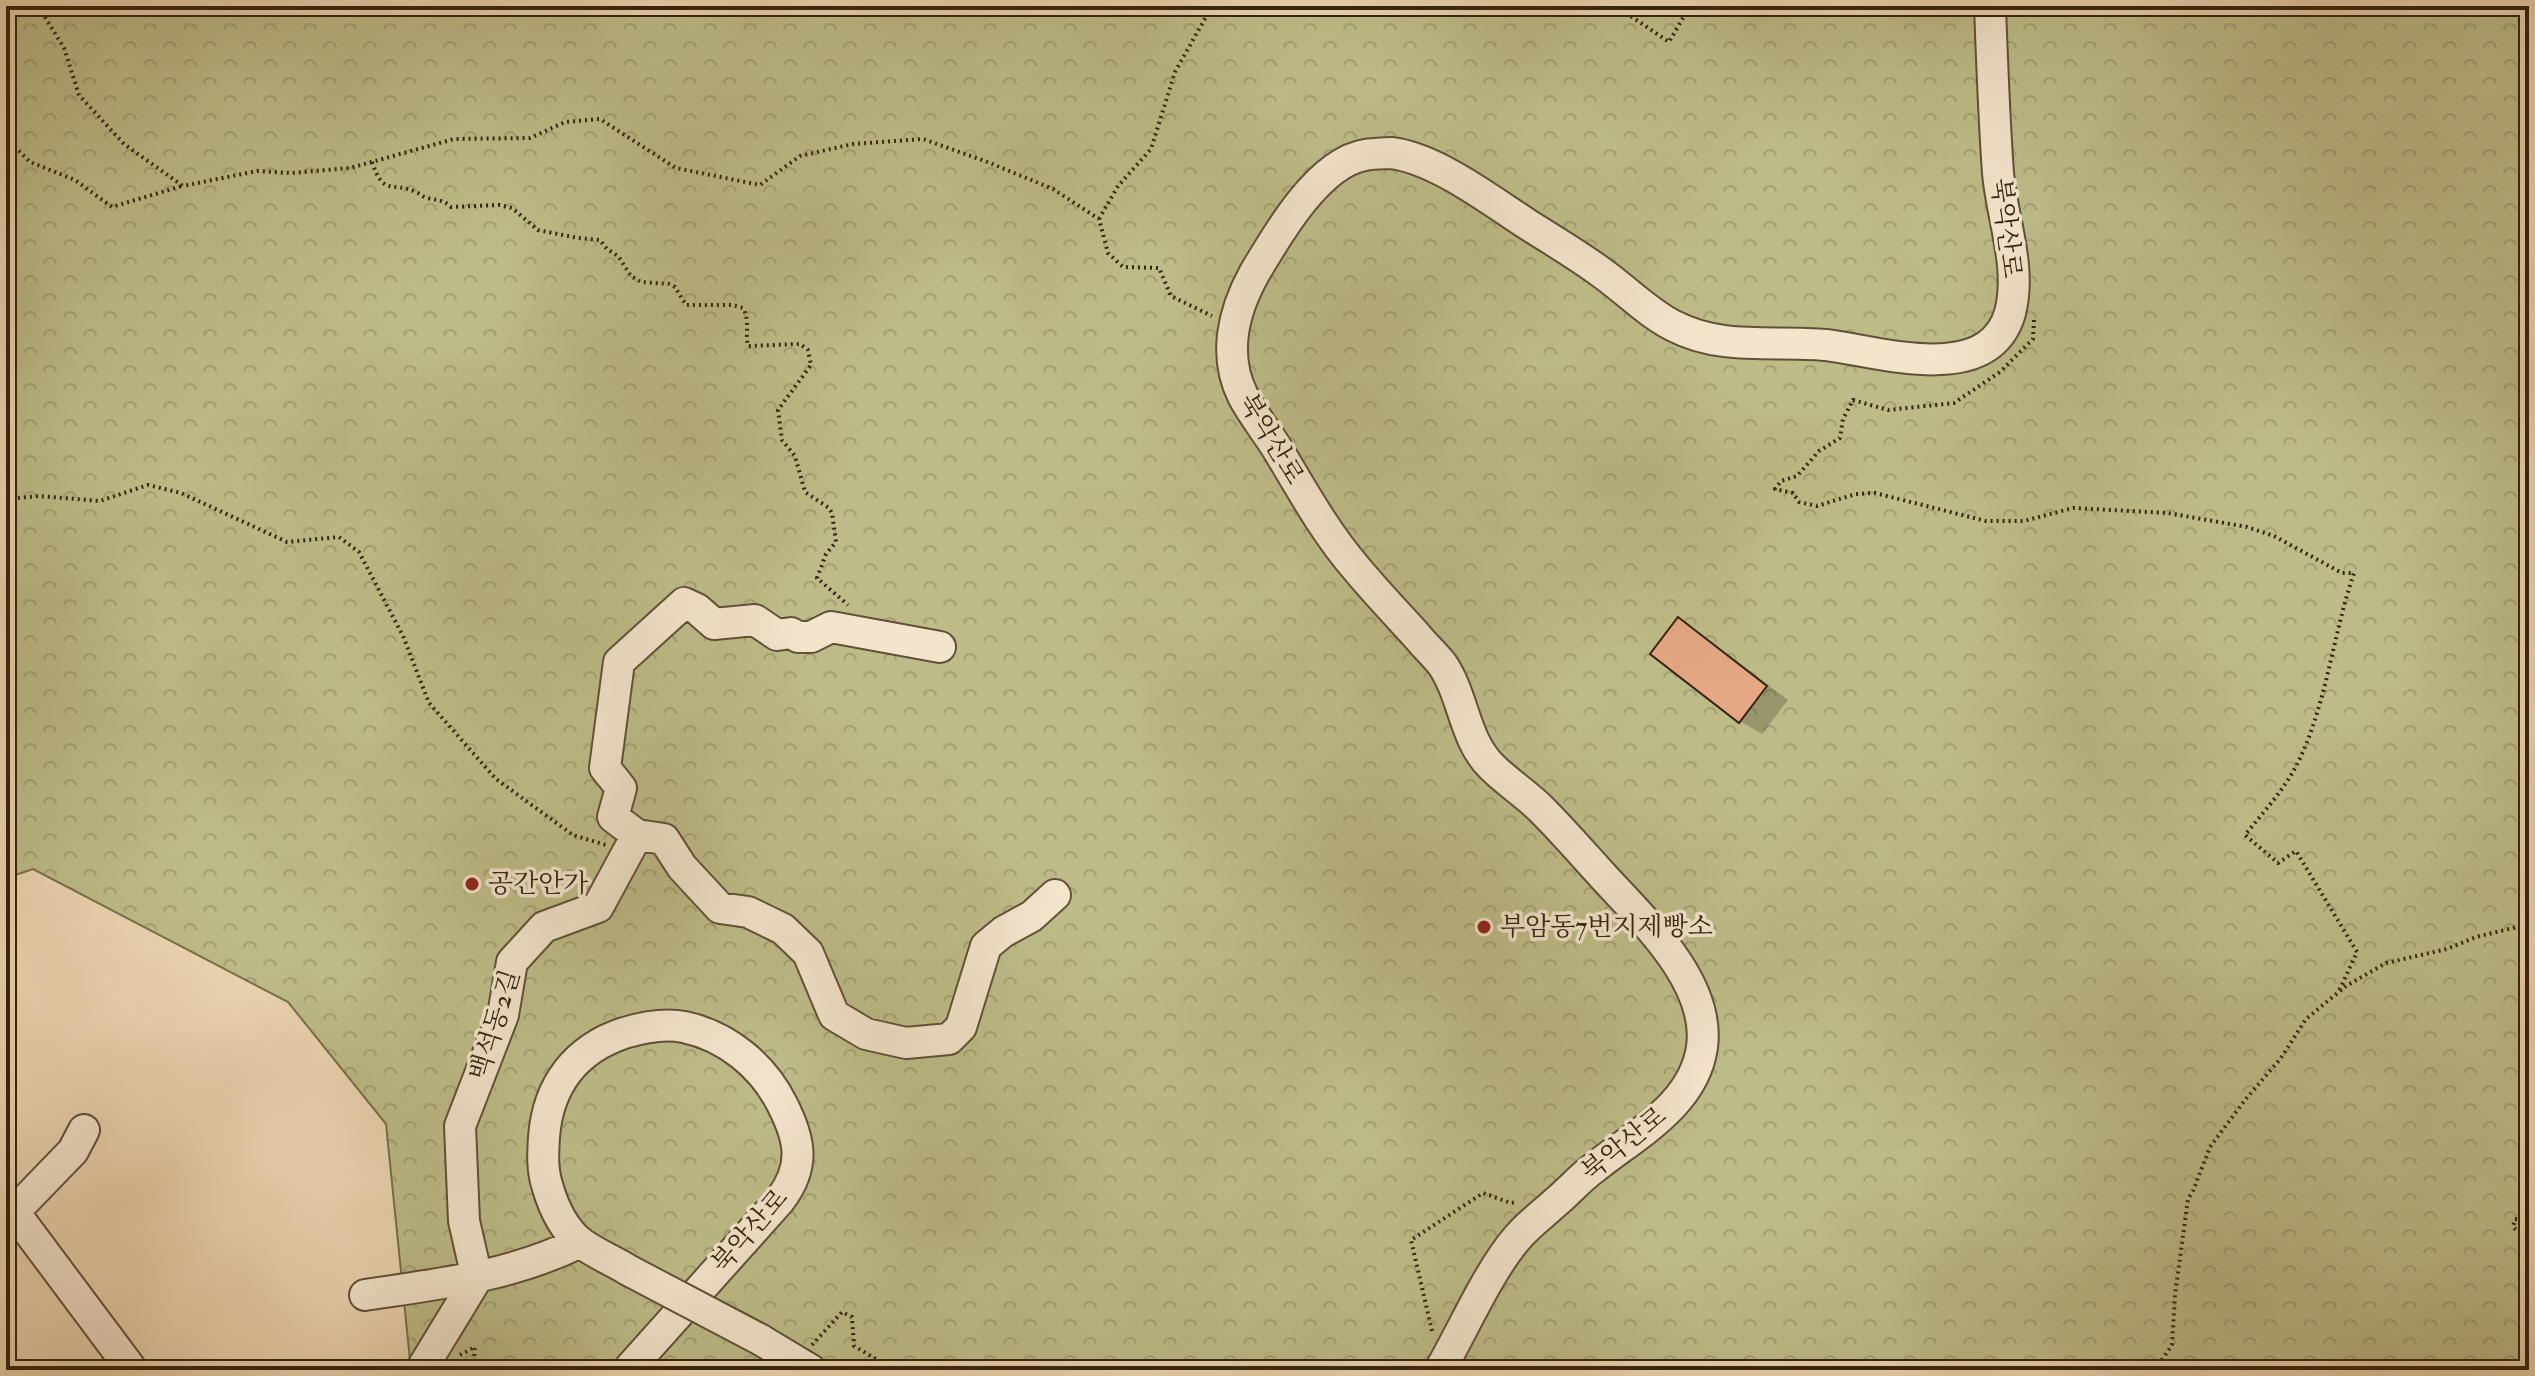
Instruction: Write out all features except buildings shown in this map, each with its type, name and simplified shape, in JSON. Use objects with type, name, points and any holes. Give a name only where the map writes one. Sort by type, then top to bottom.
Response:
[{"type":"street","name":"북악산로","points":[[1441,1369],[1507,1250],[1524,1230],[1590,1170],[1657,1121],[1676,1101],[1690,1082],[1701,1055],[1703,1025],[1695,995],[1656,935],[1537,805],[1487,763],[1474,743],[1442,664],[1351,563],[1317,515],[1246,401],[1236,379],[1232,356],[1233,330],[1239,305],[1252,278],[1311,189],[1343,162],[1357,156],[1392,153],[1448,174],[1600,271],[1670,324],[1704,339],[1743,344],[1827,345],[1909,360],[1944,359],[1972,353],[2004,329],[2014,289],[2014,264],[1999,176],[1990,6]]},
{"type":"street","points":[[940,647],[831,627],[811,637],[798,637],[791,633],[777,635],[755,620],[714,624],[697,609],[684,603],[619,662],[605,768],[621,788],[613,817],[643,842],[682,867],[720,908],[748,912],[783,929],[808,953],[834,1015],[866,1034],[906,1043],[949,1039],[961,1027],[986,946],[1003,932],[1032,916],[1055,895]]},
{"type":"street","name":"백석동2길","points":[[477,1278],[464,1221],[460,1126],[503,1015],[512,962],[544,927],[598,907],[643,842]]},
{"type":"street","name":"북악산로","points":[[628,1370],[790,1187],[798,1161],[797,1135],[777,1093],[761,1070],[740,1052],[685,1027],[656,1026],[605,1040],[575,1062],[553,1097],[547,1114],[543,1153],[544,1175],[552,1200],[564,1225],[580,1242],[628,1270],[761,1340],[811,1370]]},
{"type":"street","points":[[84,1130],[73,1151],[10,1209],[132,1370]]},
{"type":"street","points":[[365,1295],[477,1278],[554,1256],[580,1242]]},
{"type":"street","points":[[421,1370],[477,1278]]},
{"type":"path","points":[[31,6],[43,14],[64,48],[79,95],[124,144],[183,186]]},
{"type":"path","points":[[1099,219],[1118,186],[1151,149],[1175,72],[1212,6]]},
{"type":"path","points":[[1616,6],[1669,42],[1690,6]]},
{"type":"path","points":[[6,138],[30,162],[75,180],[112,207],[183,186],[257,171],[291,173],[350,168],[454,139],[530,138],[565,122],[600,119],[676,168],[760,185],[800,156],[853,144],[923,139],[1053,189],[1099,219],[1108,253],[1123,267],[1159,268],[1171,296],[1203,309],[1233,330]]},
{"type":"path","points":[[372,162],[376,175],[386,186],[416,192],[446,202],[451,207],[500,205],[512,208],[538,230],[600,240],[618,256],[631,276],[641,282],[675,287],[686,305],[732,305],[743,308],[748,316],[748,346],[800,344],[808,350],[811,365],[778,410],[782,440],[795,456],[805,492],[832,513],[836,542],[826,554],[817,578],[847,603],[854,631]]},
{"type":"path","points":[[2034,314],[2033,339],[2000,372],[1954,403],[1888,410],[1853,400],[1843,419],[1840,438],[1819,451],[1797,476],[1781,481],[1775,489],[1793,493],[1799,502],[1817,506],[1856,494],[1875,493],[1986,521],[2024,521],[2073,508],[2168,513],[2247,527],[2274,536],[2342,573],[2354,573],[2340,613],[2316,716],[2305,744],[2294,769],[2245,835],[2278,863],[2296,851],[2348,936],[2357,952],[2339,991]]},
{"type":"path","points":[[6,499],[39,496],[100,501],[148,485],[181,493],[287,542],[339,537],[359,552],[403,636],[429,703],[496,779],[573,835],[643,842]]},
{"type":"path","points":[[2155,1370],[2172,1345],[2175,1295],[2188,1199],[2210,1147],[2281,1058],[2306,1019],[2339,991],[2386,963],[2447,949],[2476,937],[2529,927]]},
{"type":"path","points":[[1441,1369],[1411,1240],[1483,1193],[1511,1203],[1525,1200]]},
{"type":"path","points":[[2529,1220],[2515,1219],[2513,1227],[2523,1236],[2529,1258]]},
{"type":"path","points":[[2529,1266],[2523,1294],[2529,1316]]},
{"type":"path","points":[[827,1328],[842,1312],[852,1317],[854,1346],[895,1370]]},
{"type":"path","points":[[2511,1370],[2529,1351]]},
{"type":"path","points":[[1210,1370],[1215,1366],[1221,1370]]},
{"type":"green space","points":[[6,6],[2529,6],[2529,1370],[411,1370],[386,1124],[288,1002],[33,869],[6,878]]},
{"type":"place","name":"공간안가","points":[[472,884]]},
{"type":"place","name":"부암동7번지제빵소","points":[[1484,927]]}]
